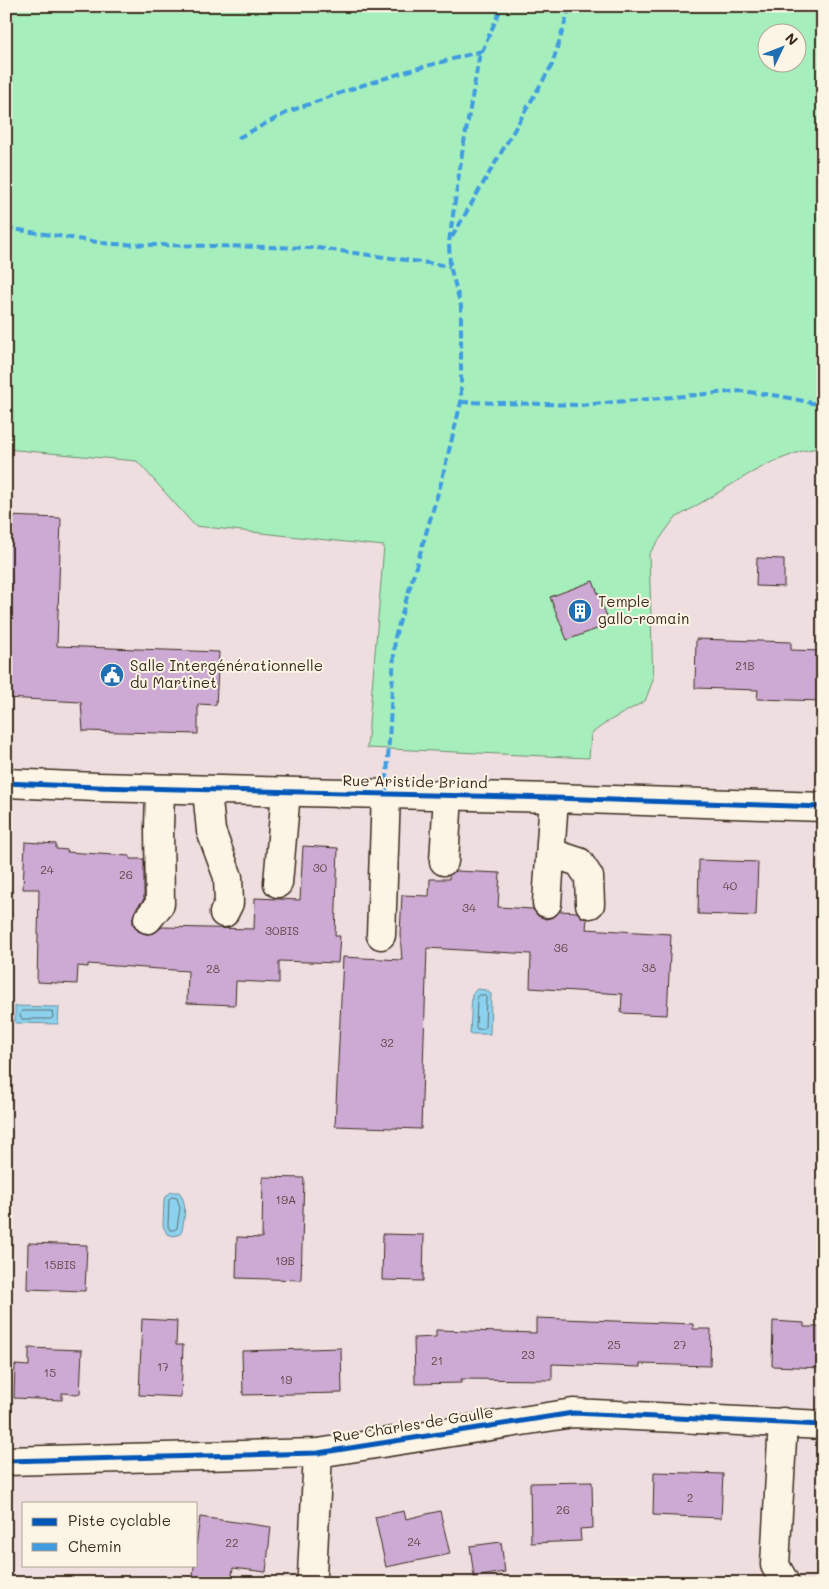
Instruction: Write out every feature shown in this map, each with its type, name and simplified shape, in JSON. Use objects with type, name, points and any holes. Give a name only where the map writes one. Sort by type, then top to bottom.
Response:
[{"type":"street","name":"Rue Aristide Briand","points":[[6,783],[823,807]]},
{"type":"street","points":[[148,919],[160,904],[160,789]]},
{"type":"street","points":[[207,790],[211,830],[228,877],[229,904],[224,913]]},
{"type":"street","points":[[278,883],[286,792]]},
{"type":"street","points":[[381,935],[386,794]]},
{"type":"street","points":[[444,861],[448,795]]},
{"type":"street","points":[[547,903],[554,798]]},
{"type":"street","points":[[551,853],[579,862],[589,877],[590,904]]},
{"type":"street","name":"Rue Charles de Gaulle","points":[[6,1461],[318,1453],[573,1413],[823,1425]]},
{"type":"street","points":[[783,1422],[775,1565],[785,1583]]},
{"type":"street","points":[[310,1583],[312,1575],[318,1453]]},
{"type":"green space","points":[[6,6],[823,6],[823,447],[802,451],[770,463],[674,519],[649,554],[653,680],[645,701],[607,722],[591,734],[589,758],[367,748],[384,546],[195,526],[137,461],[6,449]]},
{"type":"water","points":[[477,989],[486,990],[491,994],[490,1034],[470,1034],[472,994]]},
{"type":"water","points":[[15,1006],[59,1007],[58,1024],[15,1023]]},
{"type":"water","points":[[171,1192],[179,1192],[184,1201],[182,1231],[174,1236],[167,1234],[163,1226],[164,1199]]},
{"type":"building","points":[[6,516],[61,518],[57,646],[219,652],[216,705],[198,704],[198,734],[83,731],[81,702],[6,698]]},
{"type":"building","points":[[757,558],[784,559],[784,587],[756,586]]},
{"type":"building","name":"Temple gallo-romain","points":[[593,581],[610,624],[567,640],[550,597]]},
{"type":"building","points":[[696,639],[791,642],[791,650],[823,651],[823,701],[757,699],[758,690],[695,688]]},
{"type":"building","points":[[25,842],[56,844],[56,849],[68,850],[67,852],[130,856],[130,859],[144,859],[144,899],[136,909],[133,924],[138,931],[146,934],[154,933],[162,927],[254,929],[255,898],[300,900],[303,846],[338,848],[335,936],[340,936],[338,963],[279,961],[279,983],[236,981],[235,1005],[187,1003],[188,971],[88,964],[88,967],[78,966],[77,984],[37,982],[39,889],[23,889]]},
{"type":"building","points":[[699,860],[758,862],[756,916],[698,914]]},
{"type":"building","points":[[456,871],[500,873],[498,907],[533,909],[538,916],[546,919],[554,917],[560,911],[577,912],[582,918],[587,919],[586,929],[671,934],[667,1015],[621,1013],[622,994],[530,988],[531,954],[427,948],[421,1129],[335,1126],[343,957],[402,960],[400,934],[402,895],[429,896],[430,879],[449,879],[449,875]]},
{"type":"building","points":[[263,1177],[304,1178],[301,1280],[236,1278],[237,1237],[262,1238]]},
{"type":"building","points":[[383,1234],[424,1235],[423,1281],[382,1280]]},
{"type":"building","points":[[28,1243],[87,1245],[85,1291],[27,1289]]},
{"type":"building","points":[[536,1318],[693,1324],[693,1329],[711,1329],[710,1366],[640,1364],[640,1367],[552,1364],[552,1380],[461,1379],[461,1383],[415,1384],[414,1338],[436,1337],[436,1330],[536,1333]]},
{"type":"building","points":[[142,1319],[177,1321],[176,1345],[183,1345],[181,1397],[139,1395]]},
{"type":"building","points":[[773,1321],[804,1323],[804,1327],[823,1327],[823,1368],[772,1366]]},
{"type":"building","points":[[29,1348],[82,1350],[80,1394],[62,1393],[62,1400],[14,1398],[15,1365],[29,1366]]},
{"type":"building","points":[[341,1348],[342,1393],[243,1395],[242,1351]]},
{"type":"building","points":[[654,1472],[723,1474],[721,1518],[653,1515]]},
{"type":"building","points":[[592,1482],[593,1528],[580,1529],[581,1541],[531,1543],[530,1483]]},
{"type":"building","points":[[404,1511],[406,1519],[440,1511],[450,1554],[386,1567],[375,1517]]},
{"type":"building","points":[[200,1517],[271,1527],[266,1572],[233,1568],[231,1583],[193,1578],[194,1566],[198,1566]]},
{"type":"building","points":[[501,1542],[505,1572],[474,1577],[470,1546]]},
{"type":"marked path","points":[[386,794],[395,637],[441,483],[461,402],[461,306],[450,266],[449,242],[479,58],[502,6]]},
{"type":"marked path","points":[[452,237],[552,65],[570,6]]},
{"type":"marked path","points":[[238,138],[290,111],[360,86],[482,51]]},
{"type":"marked path","points":[[6,228],[110,244],[318,248],[450,266]]},
{"type":"marked path","points":[[461,402],[581,405],[741,391],[780,396],[817,404],[823,397]]},
{"type":"cycle path","points":[[6,783],[823,807]]},
{"type":"cycle path","points":[[6,1461],[318,1453],[573,1413],[823,1425]]},
{"type":"place","name":"Temple gallo-romain","points":[[580,611]]},
{"type":"place","name":"Salle Intergénérationnelle du Martinet","points":[[112,675]]}]
